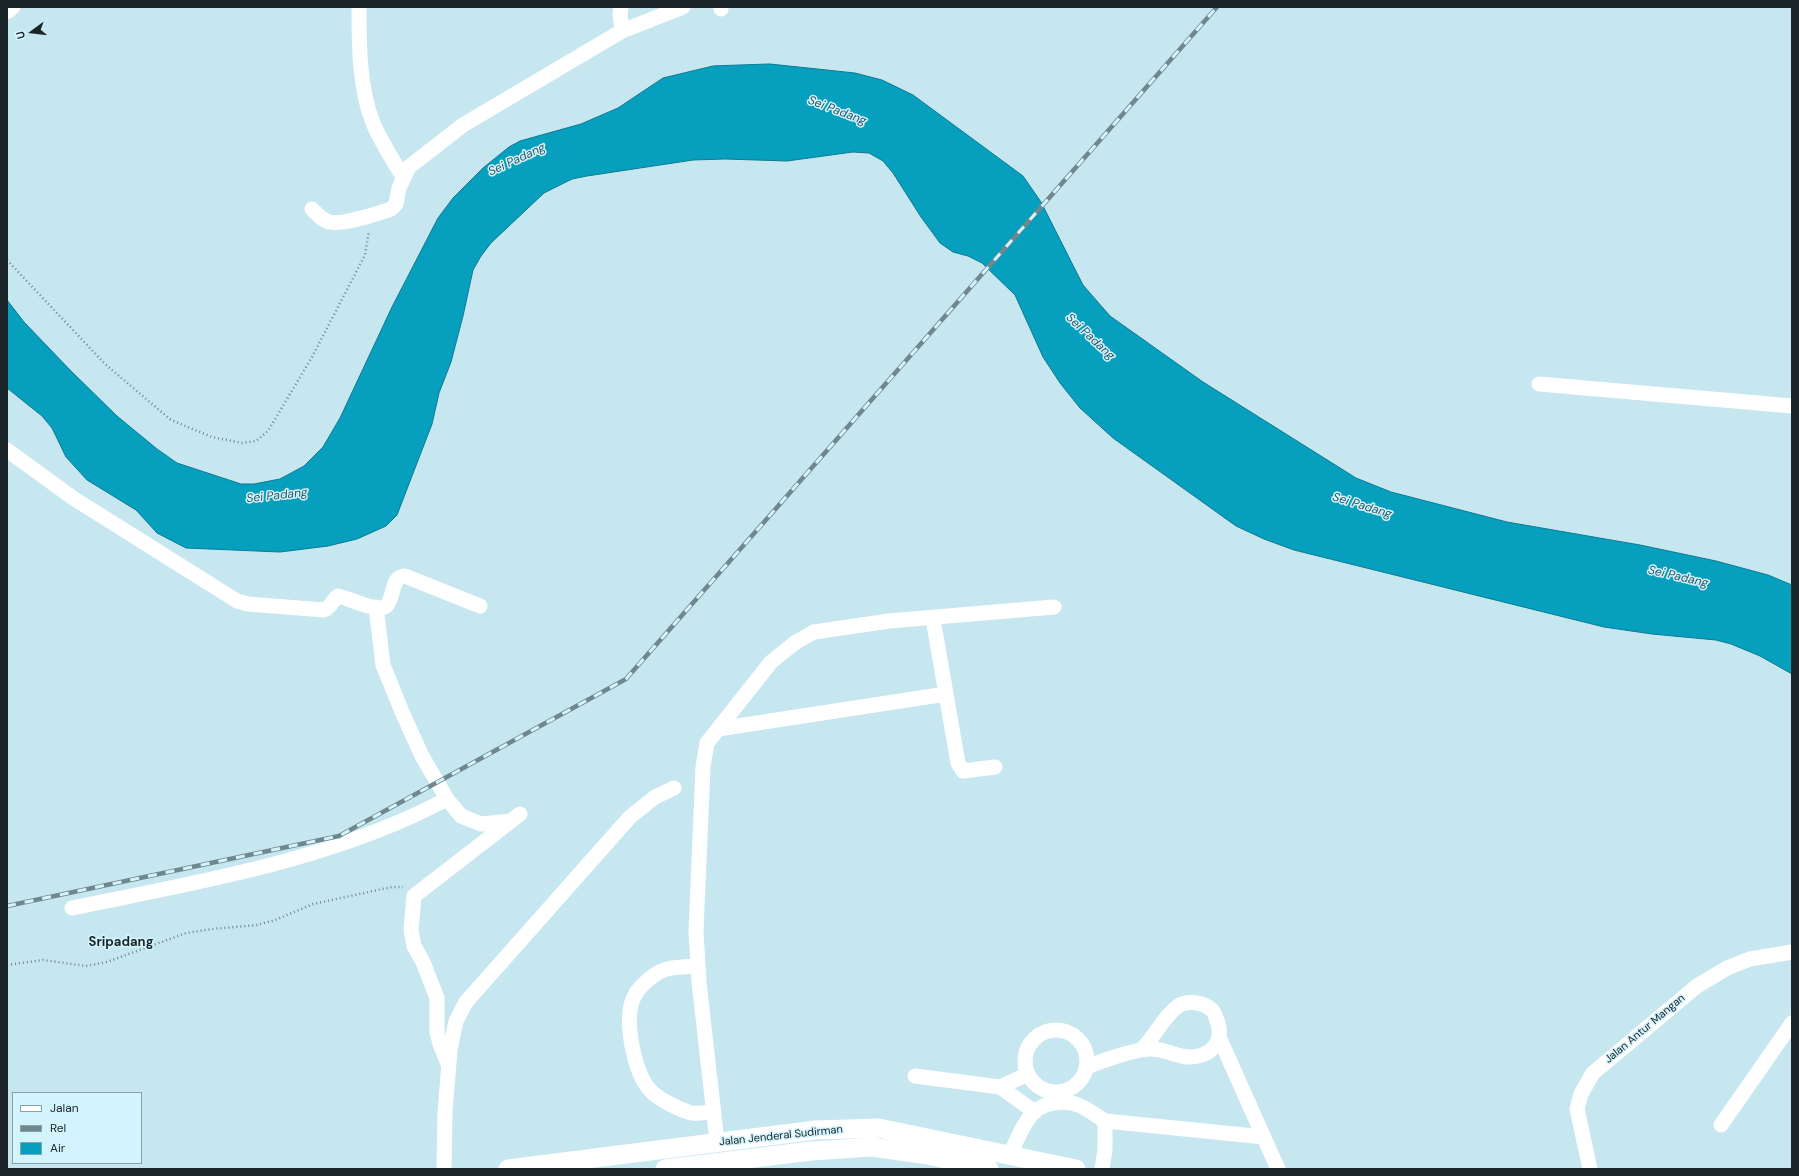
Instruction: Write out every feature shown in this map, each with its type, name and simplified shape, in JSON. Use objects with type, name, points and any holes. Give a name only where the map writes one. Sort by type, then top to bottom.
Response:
[{"type":"main road","name":"Jalan Jenderal Sudirman","points":[[508,1169],[816,1130],[879,1128],[1076,1169]]},
{"type":"main road","name":"Jalan Jenderal Sudirman","points":[[665,1169],[709,1166],[811,1151],[872,1147],[928,1155],[989,1169]]},
{"type":"street","points":[[7,12],[13,7]]},
{"type":"street","points":[[359,7],[360,55],[370,112],[374,124],[403,177]]},
{"type":"street","points":[[622,7],[620,13],[622,31]]},
{"type":"street","points":[[312,209],[322,219],[330,222],[344,221],[391,210],[396,204],[399,188],[409,167],[463,124],[622,31],[683,7]]},
{"type":"street","points":[[1539,384],[1792,406]]},
{"type":"street","points":[[7,450],[73,498],[237,601],[248,604],[324,610],[330,608],[335,598],[338,596],[376,608],[386,606],[397,580],[400,577],[405,576],[480,606]]},
{"type":"street","points":[[717,1142],[698,966],[696,924],[703,768],[707,743],[771,662],[796,642],[814,632],[889,622],[1054,607]]},
{"type":"street","points":[[376,608],[383,664],[402,712],[422,756],[447,799],[461,816],[482,824],[516,818],[414,896],[411,930],[414,946],[423,962],[437,998],[437,1032],[449,1066]]},
{"type":"street","points":[[933,619],[958,763],[963,771],[995,767]]},
{"type":"street","points":[[718,729],[946,694]]},
{"type":"street","points":[[444,1169],[445,1112],[450,1050],[456,1022],[466,1002],[630,817],[655,797],[674,788]]},
{"type":"street","points":[[72,908],[173,887],[333,846],[384,828],[422,812],[447,799]]},
{"type":"street","name":"Jalan Antur Mangan","points":[[1590,1169],[1577,1109],[1581,1094],[1593,1073],[1697,986],[1727,968],[1750,959],[1792,951]]},
{"type":"street","points":[[698,966],[672,968],[657,973],[643,985],[634,998],[630,1010],[632,1046],[639,1074],[652,1092],[673,1105],[691,1113],[713,1112]]},
{"type":"street","points":[[1141,1050],[1150,1042],[1169,1014],[1180,1005],[1190,1002],[1202,1004],[1213,1010],[1218,1023],[1219,1037],[1278,1169]]},
{"type":"street","points":[[1721,1125],[1792,1023]]},
{"type":"street","points":[[1010,1155],[1022,1131],[1034,1112],[1060,1101],[1082,1080],[1087,1068],[1088,1056],[1083,1045],[1076,1036],[1065,1030],[1053,1030],[1042,1033],[1032,1041],[1026,1051],[1025,1063],[1028,1074],[1033,1083],[1051,1093],[1061,1093],[1071,1090]]},
{"type":"street","points":[[1087,1068],[1094,1064],[1148,1048],[1159,1049],[1175,1056],[1190,1058],[1203,1054],[1214,1048],[1219,1037]]},
{"type":"street","points":[[1000,1087],[1028,1074]]},
{"type":"street","points":[[915,1076],[1000,1087],[1034,1112]]},
{"type":"street","points":[[1060,1101],[1080,1105],[1105,1121],[1264,1137]]},
{"type":"street","points":[[1102,1169],[1105,1150],[1105,1121]]},
{"type":"path","points":[[7,260],[105,364],[171,420],[212,437],[242,443],[256,441],[268,431],[312,357],[365,255],[372,215]]},
{"type":"path","points":[[7,965],[24,961],[43,960],[86,966],[107,962],[186,933],[257,925],[275,920],[313,904],[402,886],[410,890],[414,896]]},
{"type":"water","name":"Sei Padang","points":[[770,64],[855,73],[882,80],[913,95],[1023,176],[1041,202],[1083,285],[1110,316],[1203,382],[1356,478],[1391,492],[1507,522],[1640,545],[1716,561],[1768,575],[1792,585],[1792,674],[1760,656],[1731,644],[1716,640],[1652,634],[1604,627],[1294,550],[1264,539],[1236,526],[1113,438],[1080,408],[1060,383],[1043,357],[1015,295],[982,263],[968,256],[953,252],[940,243],[921,217],[893,173],[883,161],[869,153],[853,152],[787,161],[725,159],[693,160],[572,179],[544,193],[491,243],[473,270],[451,362],[439,393],[432,424],[397,515],[386,526],[357,539],[328,546],[280,552],[186,548],[157,533],[136,510],[87,480],[66,457],[52,428],[42,416],[7,388],[7,300],[24,322],[117,416],[157,449],[177,463],[241,484],[254,484],[280,479],[304,466],[323,447],[340,418],[392,307],[438,218],[453,198],[483,168],[509,147],[520,141],[581,124],[618,108],[663,78],[713,66]]},
{"type":"railway","points":[[7,906],[339,836],[626,679],[1217,7]]},
{"type":"district","name":"Sripadang","points":[[121,943]]}]
